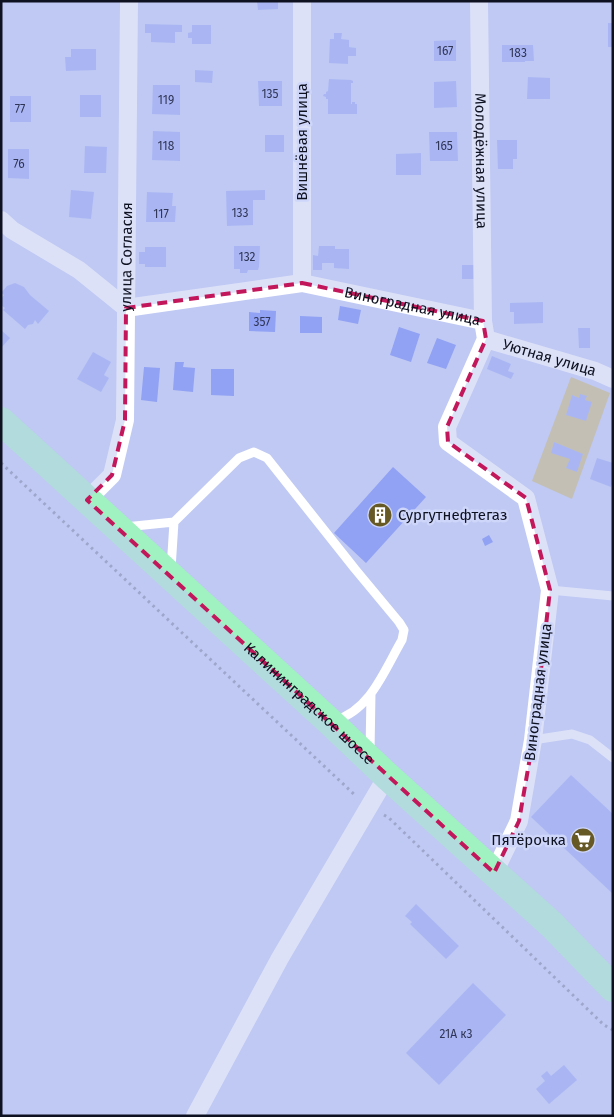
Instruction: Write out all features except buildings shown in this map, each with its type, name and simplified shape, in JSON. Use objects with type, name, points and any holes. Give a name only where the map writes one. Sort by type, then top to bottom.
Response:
[{"type":"main road","name":"Калининградское шоссе","points":[[1,421],[552,926],[613,988]]},
{"type":"street","name":"улица Согласия","points":[[87,500],[112,475],[125,420],[129,1]]},
{"type":"street","name":"Вишнёвая улица","points":[[302,1],[302,283]]},
{"type":"street","name":"Молодёжная улица","points":[[479,1],[483,321]]},
{"type":"street","points":[[1,220],[12,230],[79,270],[126,308]]},
{"type":"street","name":"Виноградная улица","points":[[126,308],[302,283],[483,321],[486,339],[448,427],[448,442],[526,498],[550,590],[534,740],[519,821],[494,873]]},
{"type":"street","name":"Уютная улица","points":[[486,339],[613,379]]},
{"type":"street","points":[[195,1116],[280,958],[370,805],[378,768]]},
{"type":"lane","points":[[117,528],[174,522],[239,458],[254,452],[267,458],[404,630],[402,640],[371,694],[357,709],[344,718],[330,722]]},
{"type":"lane","points":[[170,577],[174,522]]},
{"type":"lane","points":[[550,590],[613,596]]},
{"type":"lane","points":[[371,694],[378,768]]},
{"type":"lane","points":[[534,740],[572,734],[590,740],[613,758]]},
{"type":"path","points":[[1,463],[361,801],[389,818],[604,1025],[613,1030]]},
{"type":"highlighted area","points":[[302,283],[483,321],[486,339],[447,427],[448,442],[526,498],[550,590],[533,740],[519,821],[494,873],[87,500],[112,475],[125,420],[126,308]]},
{"type":"shaded area","points":[[571,377],[610,393],[572,499],[532,481]]},
{"type":"place","name":"Сургутнефтегаз","points":[[380,515]]},
{"type":"place","name":"Пятёрочка","points":[[583,840]]}]
